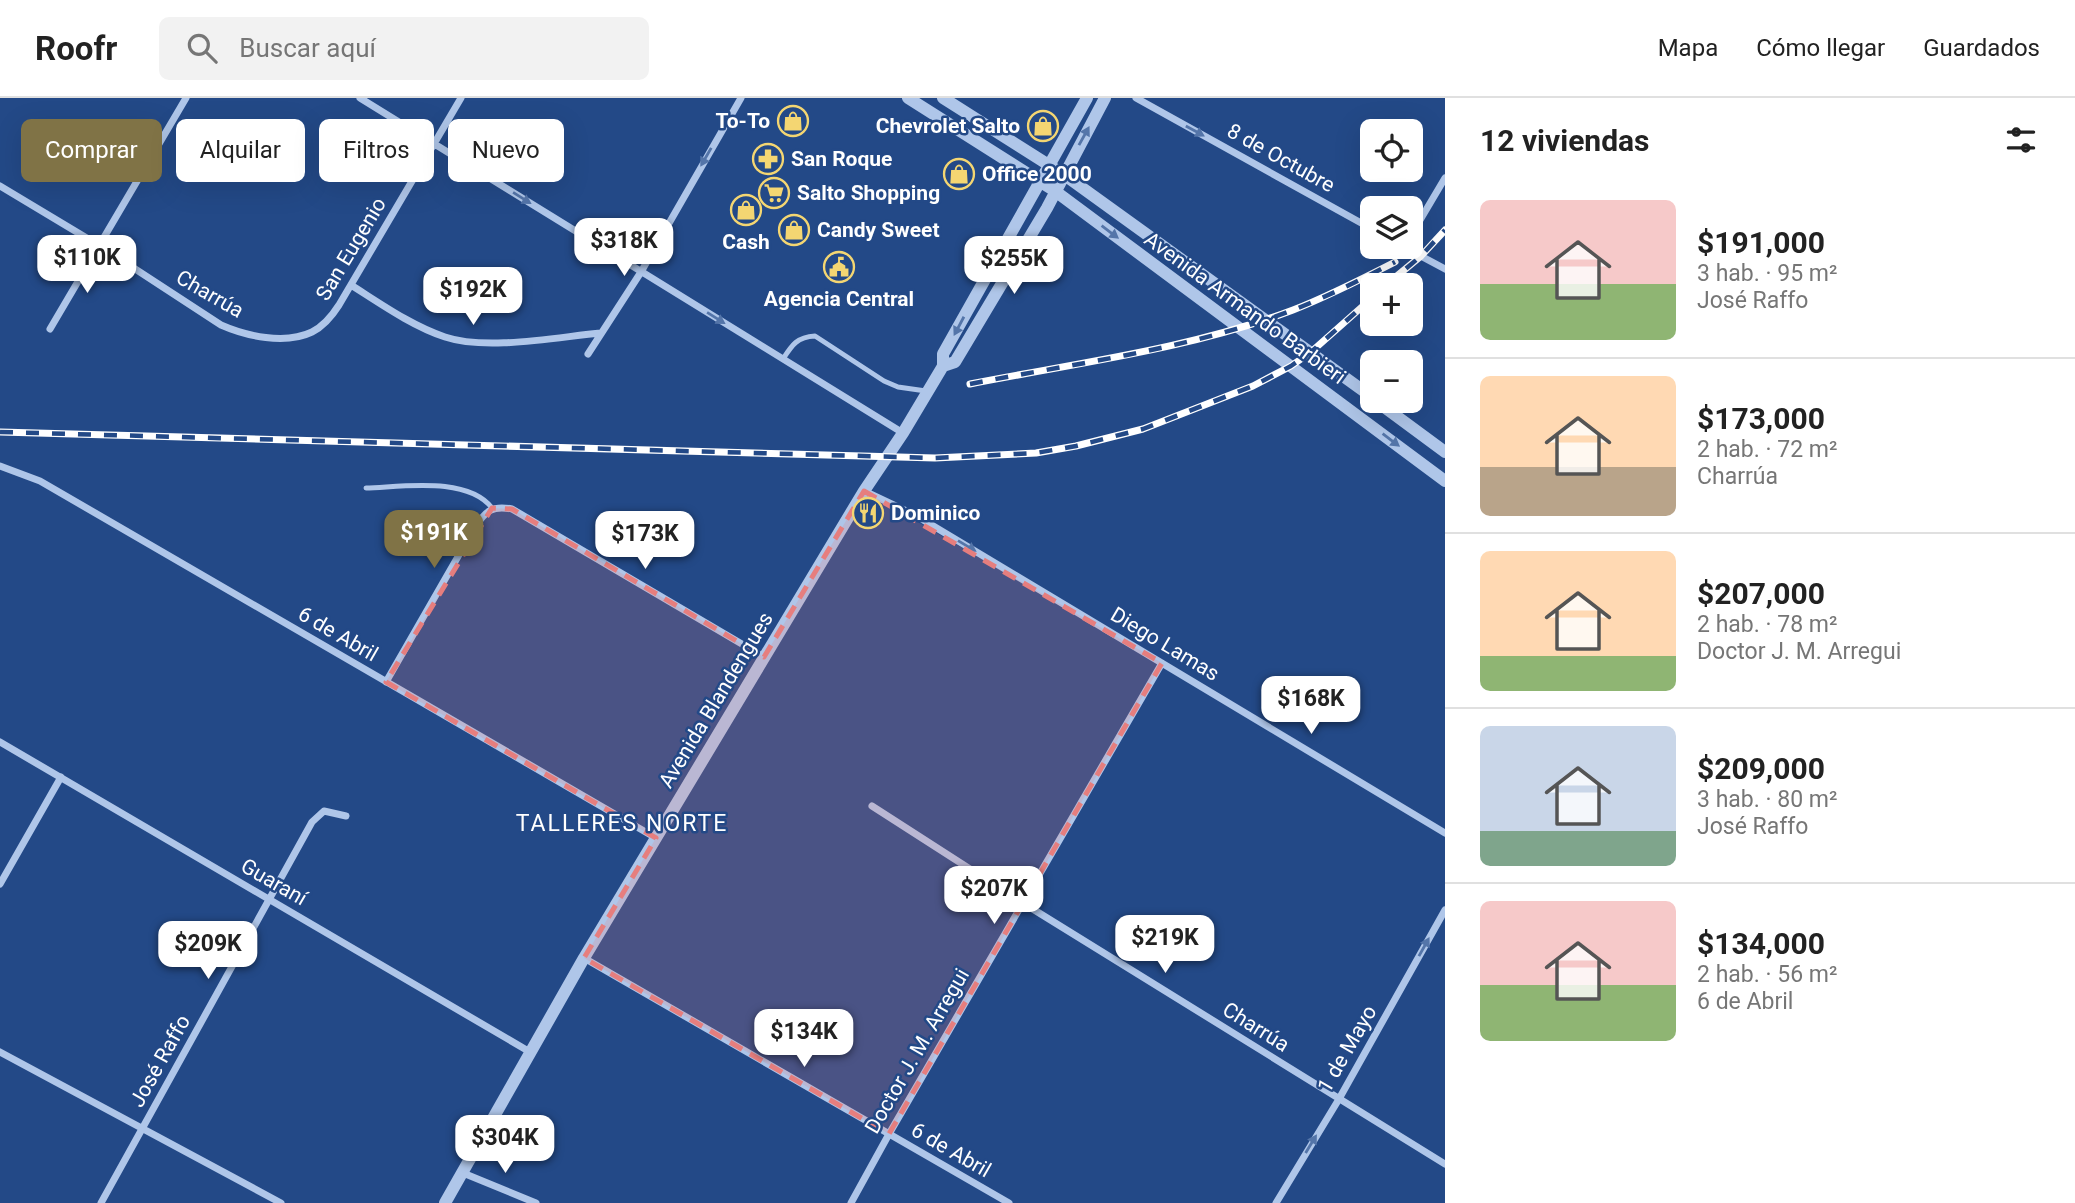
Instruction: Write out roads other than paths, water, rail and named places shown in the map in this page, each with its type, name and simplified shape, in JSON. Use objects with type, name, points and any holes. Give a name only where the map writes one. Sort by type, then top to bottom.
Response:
[{"type":"street","points":[[50,329],[186,98]]},
{"type":"street","points":[[360,98],[394,119]]},
{"type":"street","name":"San Eugenio","points":[[434,144],[461,98]]},
{"type":"street","points":[[588,354],[640,272],[741,98]]},
{"type":"street","name":"Avenida Armando Barbieri","points":[[908,98],[1055,191],[1445,481]]},
{"type":"street","name":"Avenida Armando Barbieri","points":[[943,98],[1063,174],[1360,388]]},
{"type":"street","name":"Avenida Blandengues","points":[[446,1203],[584,958],[864,491],[943,366],[943,354],[1087,98]]},
{"type":"street","name":"Avenida Blandengues","points":[[943,366],[956,362],[1055,191],[1105,98]]},
{"type":"street","name":"8 de Octubre","points":[[1136,98],[1360,222]]},
{"type":"street","points":[[434,144],[903,433]]},
{"type":"street","points":[[1423,215],[1445,178]]},
{"type":"street","name":"San Eugenio","points":[[262,336],[290,338],[312,332],[329,320],[412,182]]},
{"type":"street","name":"Charrúa","points":[[0,186],[100,246],[221,325],[240,333],[262,336]]},
{"type":"street","points":[[1423,257],[1445,269]]},
{"type":"street","points":[[351,285],[420,327],[448,338],[498,343],[601,333]]},
{"type":"street","points":[[1393,413],[1445,452]]},
{"type":"street","name":"6 de Abril","points":[[0,466],[40,481],[656,838]]},
{"type":"street","name":"Diego Lamas","points":[[864,491],[915,515],[1445,834]]},
{"type":"street","points":[[386,682],[475,527],[492,508],[500,507],[512,509],[764,657]]},
{"type":"street","name":"Doctor J. M. Arregui","points":[[851,1203],[1162,663]]},
{"type":"street","name":"Guaraní","points":[[0,742],[530,1052]]},
{"type":"street","points":[[0,884],[61,777]]},
{"type":"street","name":"Charrúa","points":[[872,806],[1023,903],[1445,1164]]},
{"type":"street","name":"José Raffo","points":[[101,1203],[312,822],[324,811],[346,816]]},
{"type":"street","name":"1 de Mayo","points":[[1276,1203],[1339,1099],[1445,910]]},
{"type":"street","name":"6 de Abril","points":[[584,958],[1009,1203]]},
{"type":"street","points":[[0,1052],[281,1203]]},
{"type":"street","points":[[463,1173],[536,1203]]},
{"type":"lane","points":[[783,359],[794,342],[803,337],[815,336],[884,381],[898,387],[928,391]]},
{"type":"lane","points":[[366,488],[417,486],[462,489],[481,496],[492,508]]},
{"type":"railway","points":[[1400,273],[1445,230]]},
{"type":"railway","points":[[970,384],[1133,354],[1254,324],[1306,305],[1395,262]]},
{"type":"railway","points":[[0,432],[935,458],[1036,453],[1143,429],[1253,386],[1311,352],[1360,309]]},
{"type":"place","name":"To-To","points":[[793,121]]},
{"type":"place","name":"Chevrolet Salto","points":[[1043,126]]},
{"type":"place","name":"San Roque","points":[[768,159]]},
{"type":"place","name":"Office 2000","points":[[959,174]]},
{"type":"place","name":"Salto Shopping","points":[[774,193]]},
{"type":"place","name":"Cash","points":[[746,210]]},
{"type":"place","name":"Candy Sweet","points":[[794,230]]},
{"type":"place","name":"Agencia Central","points":[[839,267]]},
{"type":"place","name":"Dominico","points":[[868,513]]},
{"type":"district","name":"TALLERES NORTE","points":[[622,823]]}]
